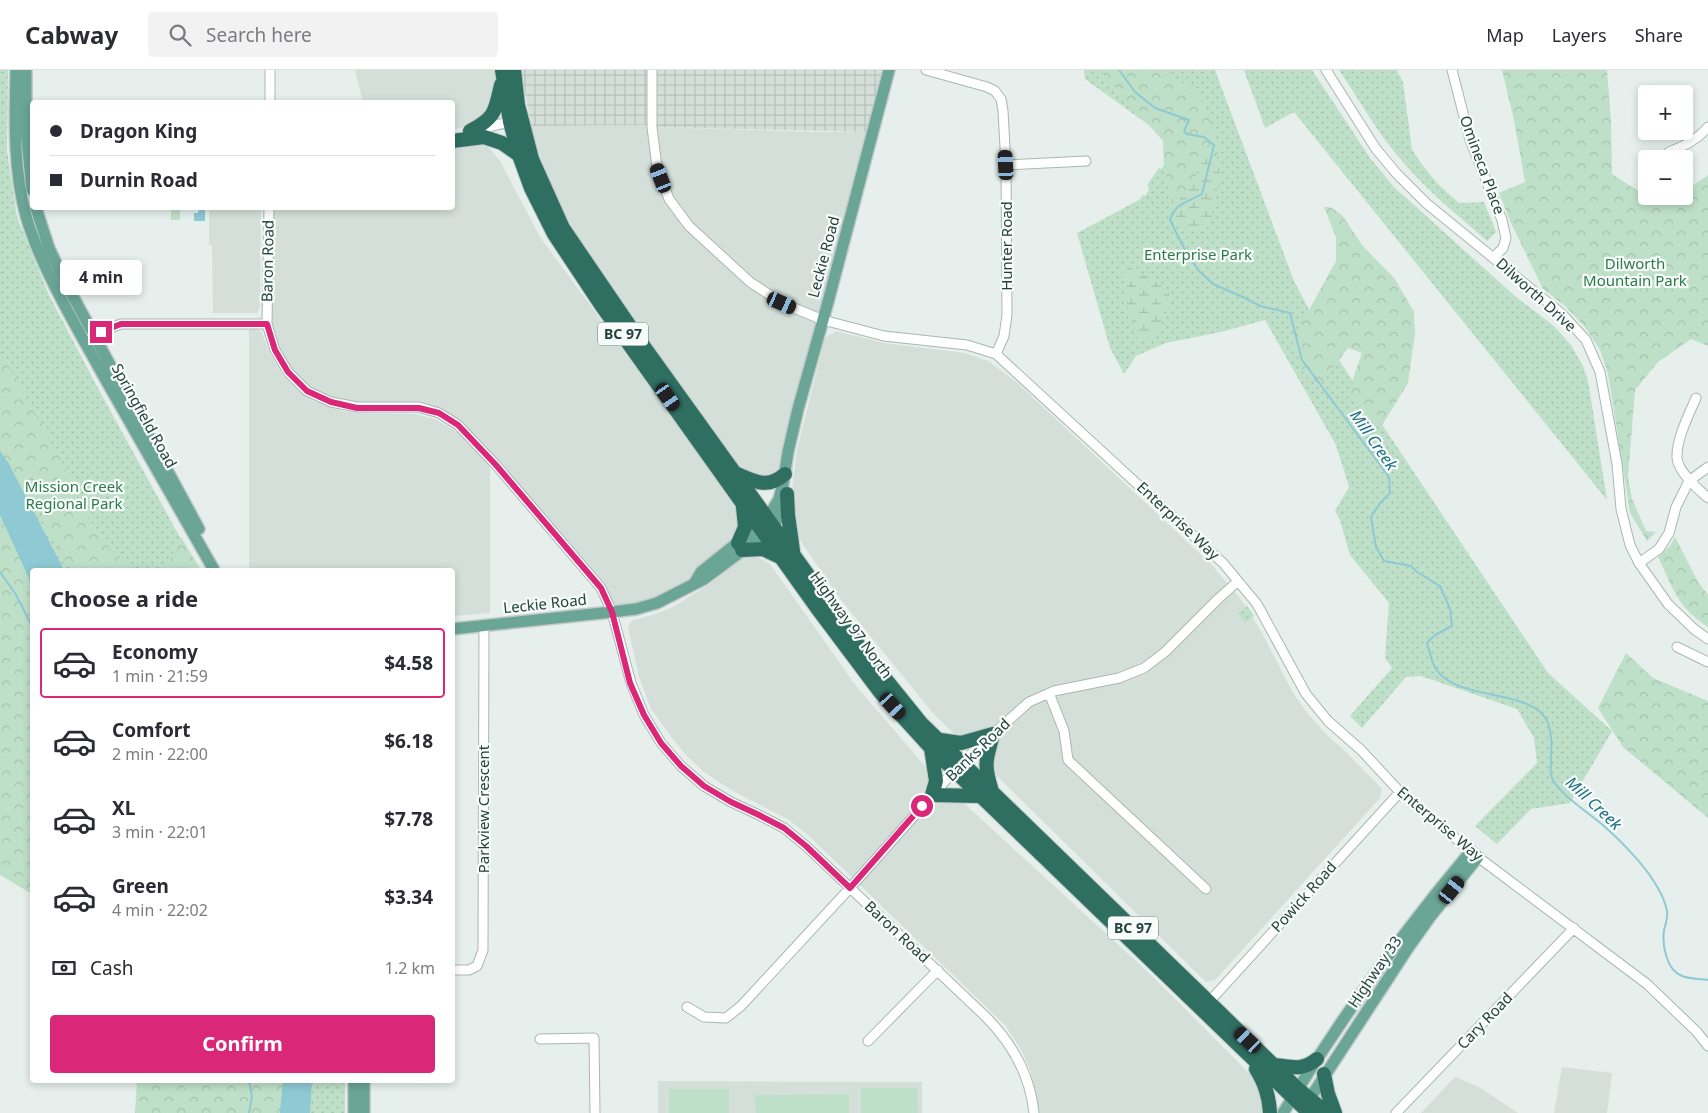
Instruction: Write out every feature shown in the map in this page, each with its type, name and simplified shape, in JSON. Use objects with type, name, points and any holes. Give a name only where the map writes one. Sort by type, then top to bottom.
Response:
[{"type":"highway","name":"BC 97","points":[[506,72],[510,122]]},
{"type":"highway","name":"BC 97","points":[[506,72],[518,105],[526,138]]},
{"type":"highway","points":[[470,131],[490,119],[497,105],[506,72]]},
{"type":"highway","points":[[510,122],[526,138]]},
{"type":"highway","name":"Highway 97 North","points":[[510,122],[519,156],[531,188],[554,234],[602,305],[743,503],[766,526]]},
{"type":"highway","points":[[455,141],[484,137],[502,143],[519,156]]},
{"type":"highway","name":"Highway 97 North","points":[[526,138],[532,159],[562,228],[734,472],[766,526],[886,680],[922,723],[935,744],[1275,1064],[1305,1108],[1326,1113]]},
{"type":"highway","points":[[734,472],[761,483],[777,481],[784,474]]},
{"type":"highway","points":[[743,503],[745,527],[740,547],[763,549],[788,556],[787,494]]},
{"type":"highway","points":[[994,734],[986,758],[986,794],[932,795],[936,781],[935,744],[960,743],[994,734]]},
{"type":"highway","name":"Highway 97 North","points":[[986,794],[1248,1056],[1295,1093]]},
{"type":"highway","points":[[1191,1000],[1209,1002]]},
{"type":"highway","points":[[1248,1056],[1265,1085],[1270,1100],[1270,1113]]},
{"type":"highway","points":[[1275,1064],[1299,1068],[1308,1066],[1317,1060]]},
{"type":"highway","points":[[1324,1074],[1328,1094],[1335,1113]]},
{"type":"main road","name":"Springfield Road","points":[[16,70],[15,129],[20,184],[26,216],[38,248],[221,568]]},
{"type":"main road","points":[[26,70],[26,130],[30,170]]},
{"type":"main road","name":"Leckie Road","points":[[766,526],[779,499],[798,409],[889,70]]},
{"type":"main road","name":"Springfield Road","points":[[37,210],[49,248],[88,337],[213,568]]},
{"type":"main road","name":"Leckie Road","points":[[455,629],[636,609],[658,602],[694,584],[701,572],[740,547],[766,526],[787,494],[791,460],[788,452]]},
{"type":"main road","name":"Highway 33","points":[[1283,1113],[1360,994],[1388,955],[1474,854]]},
{"type":"main road","name":"Highway 33","points":[[1305,1108],[1324,1074],[1408,948],[1474,854]]},
{"type":"main road","points":[[354,1083],[354,1113]]},
{"type":"main road","points":[[364,1083],[364,1113]]},
{"type":"street","points":[[270,70],[270,100]]},
{"type":"street","name":"Enterprise Way","points":[[652,70],[652,127],[657,167],[669,198],[689,226],[750,282],[782,303],[823,320],[884,336],[967,346],[996,354],[1223,563],[1257,604],[1306,694],[1328,721],[1362,750],[1400,792],[1474,854],[1647,984],[1697,1032],[1708,1046]]},
{"type":"street","name":"Hunter Road","points":[[926,70],[988,87],[995,91],[1001,99],[1006,165],[1007,315],[1004,336],[996,354]]},
{"type":"street","name":"Dilworth Drive","points":[[1326,70],[1376,149],[1397,174],[1426,203],[1562,314],[1586,340],[1600,372],[1617,464],[1620,509],[1630,544],[1638,563],[1668,604],[1694,629],[1708,639]]},
{"type":"street","name":"Omineca Place","points":[[1452,70],[1470,140],[1502,220],[1506,238],[1503,248],[1494,258]]},
{"type":"street","points":[[455,135],[510,122]]},
{"type":"street","points":[[1674,150],[1688,144],[1708,127]]},
{"type":"street","points":[[1006,165],[1086,161]]},
{"type":"street","name":"Baron Road","points":[[269,210],[267,324],[275,350],[288,372],[307,391],[331,402],[357,408],[419,408],[439,413],[458,425],[496,465],[601,588],[612,612],[630,683],[644,715],[661,743],[681,766],[704,786],[731,802],[784,828],[806,846],[938,970],[1000,1032],[1016,1057],[1025,1076],[1032,1096],[1034,1113]]},
{"type":"street","points":[[88,337],[121,324],[267,324]]},
{"type":"street","points":[[1696,398],[1678,445],[1677,460],[1689,481],[1708,498]]},
{"type":"street","points":[[1638,563],[1659,549],[1669,533],[1676,507],[1689,481],[1708,467]]},
{"type":"street","name":"Banks Road","points":[[687,1008],[704,1017],[726,1018],[741,1006],[958,767],[1029,702],[1049,693],[1119,678],[1144,668],[1165,652],[1238,581]]},
{"type":"street","name":"Parkview Crescent","points":[[455,970],[470,970],[477,966],[483,950],[484,626]]},
{"type":"street","points":[[1677,647],[1708,662]]},
{"type":"street","points":[[1049,693],[1064,731],[1068,760],[1206,889]]},
{"type":"street","name":"Powick Road","points":[[1209,1002],[1400,792]]},
{"type":"street","name":"Cary Road","points":[[1396,1113],[1574,928]]},
{"type":"street","points":[[868,1041],[938,970]]},
{"type":"street","points":[[540,1039],[594,1038],[595,1113]]},
{"type":"shaded area","points":[[355,70],[496,70],[497,84],[490,108],[483,118],[455,129],[455,100],[362,100]]},
{"type":"shaded area","points":[[521,70],[647,70],[648,125],[531,126]]},
{"type":"shaded area","points":[[655,70],[886,70],[869,132],[654,127]]},
{"type":"shaded area","points":[[648,125],[652,163],[666,200],[742,280],[818,322],[780,473],[773,479],[735,469],[560,212],[539,156],[531,126]]},
{"type":"shaded area","points":[[654,127],[869,132],[821,314],[783,300],[750,278],[691,222],[672,195],[659,165]]},
{"type":"shaded area","points":[[484,141],[500,161],[540,237],[740,510],[742,525],[734,541],[695,578],[653,600],[615,608],[603,583],[462,422],[442,411],[419,403],[357,404],[332,398],[308,386],[290,370],[277,348],[271,322],[272,210],[455,210],[455,145]]},
{"type":"shaded area","points":[[209,210],[261,210],[260,307],[257,313],[213,313],[212,245],[209,245]]},
{"type":"shaded area","points":[[249,329],[261,331],[270,354],[283,376],[314,401],[342,411],[416,414],[437,420],[460,434],[490,467],[490,613],[455,616],[455,568],[249,568]]},
{"type":"shaded area","points":[[836,331],[884,343],[965,353],[988,361],[1014,380],[1211,564],[1243,602],[1262,633],[1293,693],[1308,714],[1382,789],[1380,798],[1215,980],[1206,982],[932,712],[842,601],[803,545],[794,529],[791,497],[797,450],[825,338]]},
{"type":"shaded area","points":[[754,555],[770,564],[856,686],[931,773],[1151,975],[1250,1074],[1260,1092],[1262,1113],[1038,1113],[1031,1073],[1022,1051],[1005,1025],[808,835],[789,820],[731,790],[704,772],[686,755],[651,709],[639,677],[628,627],[632,621],[673,607],[708,585],[745,556]]},
{"type":"shaded area","points":[[1562,1067],[1612,1073],[1607,1113],[1554,1113]]},
{"type":"shaded area","points":[[1455,1077],[1479,1087],[1518,1113],[1421,1113]]},
{"type":"shaded area","points":[[658,1081],[922,1082],[922,1113],[658,1113]]},
{"type":"green space","name":"Mission Creek Regional Park","points":[[0,70],[8,70],[7,151],[17,217],[49,295],[197,568],[30,568],[30,585],[0,816]]},
{"type":"green space","name":"Enterprise Park","points":[[1084,70],[1215,70],[1294,281],[1323,336],[1548,673],[1612,731],[1570,803],[1531,809],[1497,844],[1475,826],[1537,763],[1534,738],[1517,709],[1421,676],[1406,677],[1362,728],[1350,716],[1392,668],[1385,658],[1389,603],[1350,555],[1340,520],[1335,511],[1349,487],[1336,445],[1265,320],[1221,332],[1166,343],[1136,356],[1124,374],[1110,348],[1077,233],[1139,200],[1143,195],[1145,196],[1149,190],[1147,185],[1159,168],[1161,169],[1171,157],[1168,139],[1085,79]]},
{"type":"green space","points":[[1100,70],[1161,70],[1200,93],[1219,146],[1213,181],[1195,201],[1173,204],[1164,169],[1163,141]]},
{"type":"green space","points":[[1244,70],[1312,70],[1370,158],[1394,187],[1516,297],[1554,326],[1571,345],[1583,366],[1588,381],[1607,500],[1294,112],[1265,128]]},
{"type":"green space","points":[[1339,70],[1397,70],[1403,82],[1412,150],[1438,184],[1459,203],[1484,202],[1496,232],[1487,241],[1433,194],[1403,162],[1377,129]]},
{"type":"green space","name":"Dilworth Mountain Park","points":[[1502,70],[1607,70],[1611,121],[1612,174],[1638,191],[1638,205],[1693,205],[1693,186],[1708,175],[1708,346],[1691,339],[1658,362],[1635,390],[1628,477],[1632,499],[1646,531],[1656,532],[1647,541],[1630,513],[1608,374],[1600,350],[1585,327],[1565,306],[1543,289],[1511,223],[1499,193],[1525,182],[1514,120]]},
{"type":"green space","points":[[1208,145],[1215,154],[1219,167],[1220,182],[1211,208],[1213,218],[1210,226],[1199,231],[1185,228],[1176,219],[1177,203],[1196,176],[1197,165],[1203,149]]},
{"type":"green space","points":[[1324,207],[1330,207],[1342,215],[1362,245],[1395,279],[1414,312],[1415,333],[1408,383],[1381,427],[1375,425],[1364,416],[1353,396],[1352,383],[1362,353],[1348,348],[1321,384],[1305,376],[1292,341],[1336,261],[1336,237]]},
{"type":"green space","points":[[171,210],[180,210],[180,220],[171,220]]},
{"type":"green space","points":[[1128,266],[1161,285],[1170,297],[1167,311],[1160,325],[1146,339],[1138,339],[1128,310],[1125,293],[1127,283],[1122,276],[1123,268]]},
{"type":"green space","points":[[0,351],[61,460],[83,510],[110,549],[129,568],[70,568],[0,451]]},
{"type":"green space","points":[[0,498],[32,568],[30,568],[30,893],[0,875]]},
{"type":"green space","points":[[181,537],[200,568],[166,568]]},
{"type":"green space","points":[[1675,537],[1698,582],[1708,595],[1708,627],[1689,612],[1677,596],[1658,557],[1670,546]]},
{"type":"green space","points":[[1247,606],[1254,616],[1245,623],[1238,613]]},
{"type":"green space","points":[[1626,653],[1653,678],[1708,701],[1708,818],[1623,747],[1598,708]]},
{"type":"green space","points":[[137,1083],[288,1083],[289,1113],[135,1113]]},
{"type":"green space","points":[[161,1083],[345,1083],[345,1113],[139,1113]]},
{"type":"green space","points":[[861,1088],[917,1088],[918,1113],[861,1113]]},
{"type":"green space","points":[[669,1089],[729,1089],[729,1113],[669,1113]]},
{"type":"green space","points":[[849,1094],[849,1113],[756,1113],[755,1095]]},
{"type":"water","points":[[199,210],[205,210],[205,221],[194,221],[194,213],[198,213]]},
{"type":"water","points":[[0,451],[9,464],[63,568],[30,568],[30,581],[0,515]]},
{"type":"water","points":[[283,1083],[312,1083],[310,1113],[280,1113]]},
{"type":"waterway","name":"Mill Creek","points":[[1119,70],[1135,92],[1155,108],[1189,120],[1184,131],[1187,134],[1204,137],[1214,145],[1202,194],[1179,206],[1172,214],[1170,220],[1185,250],[1198,270],[1213,284],[1260,306],[1290,313],[1302,360],[1389,477],[1390,493],[1380,503],[1371,517],[1376,547],[1384,561],[1411,566],[1417,572],[1440,586],[1450,609],[1452,626],[1435,635],[1427,643],[1436,669],[1446,679],[1461,686],[1528,704],[1540,712],[1548,723],[1551,733],[1551,775],[1554,782],[1567,796],[1624,845],[1655,883],[1667,911],[1664,942],[1666,956],[1672,968],[1685,977],[1708,980]]},
{"type":"waterway","points":[[0,572],[15,593],[30,622]]},
{"type":"waterway","points":[[249,1113],[252,1097],[250,1083]]},
{"type":"route","points":[[101,332],[121,324],[267,324],[275,350],[288,372],[307,391],[331,402],[357,408],[419,408],[439,413],[458,425],[496,465],[601,588],[612,612],[630,683],[644,715],[661,743],[681,766],[704,786],[731,802],[784,828],[850,888],[922,806]]}]
